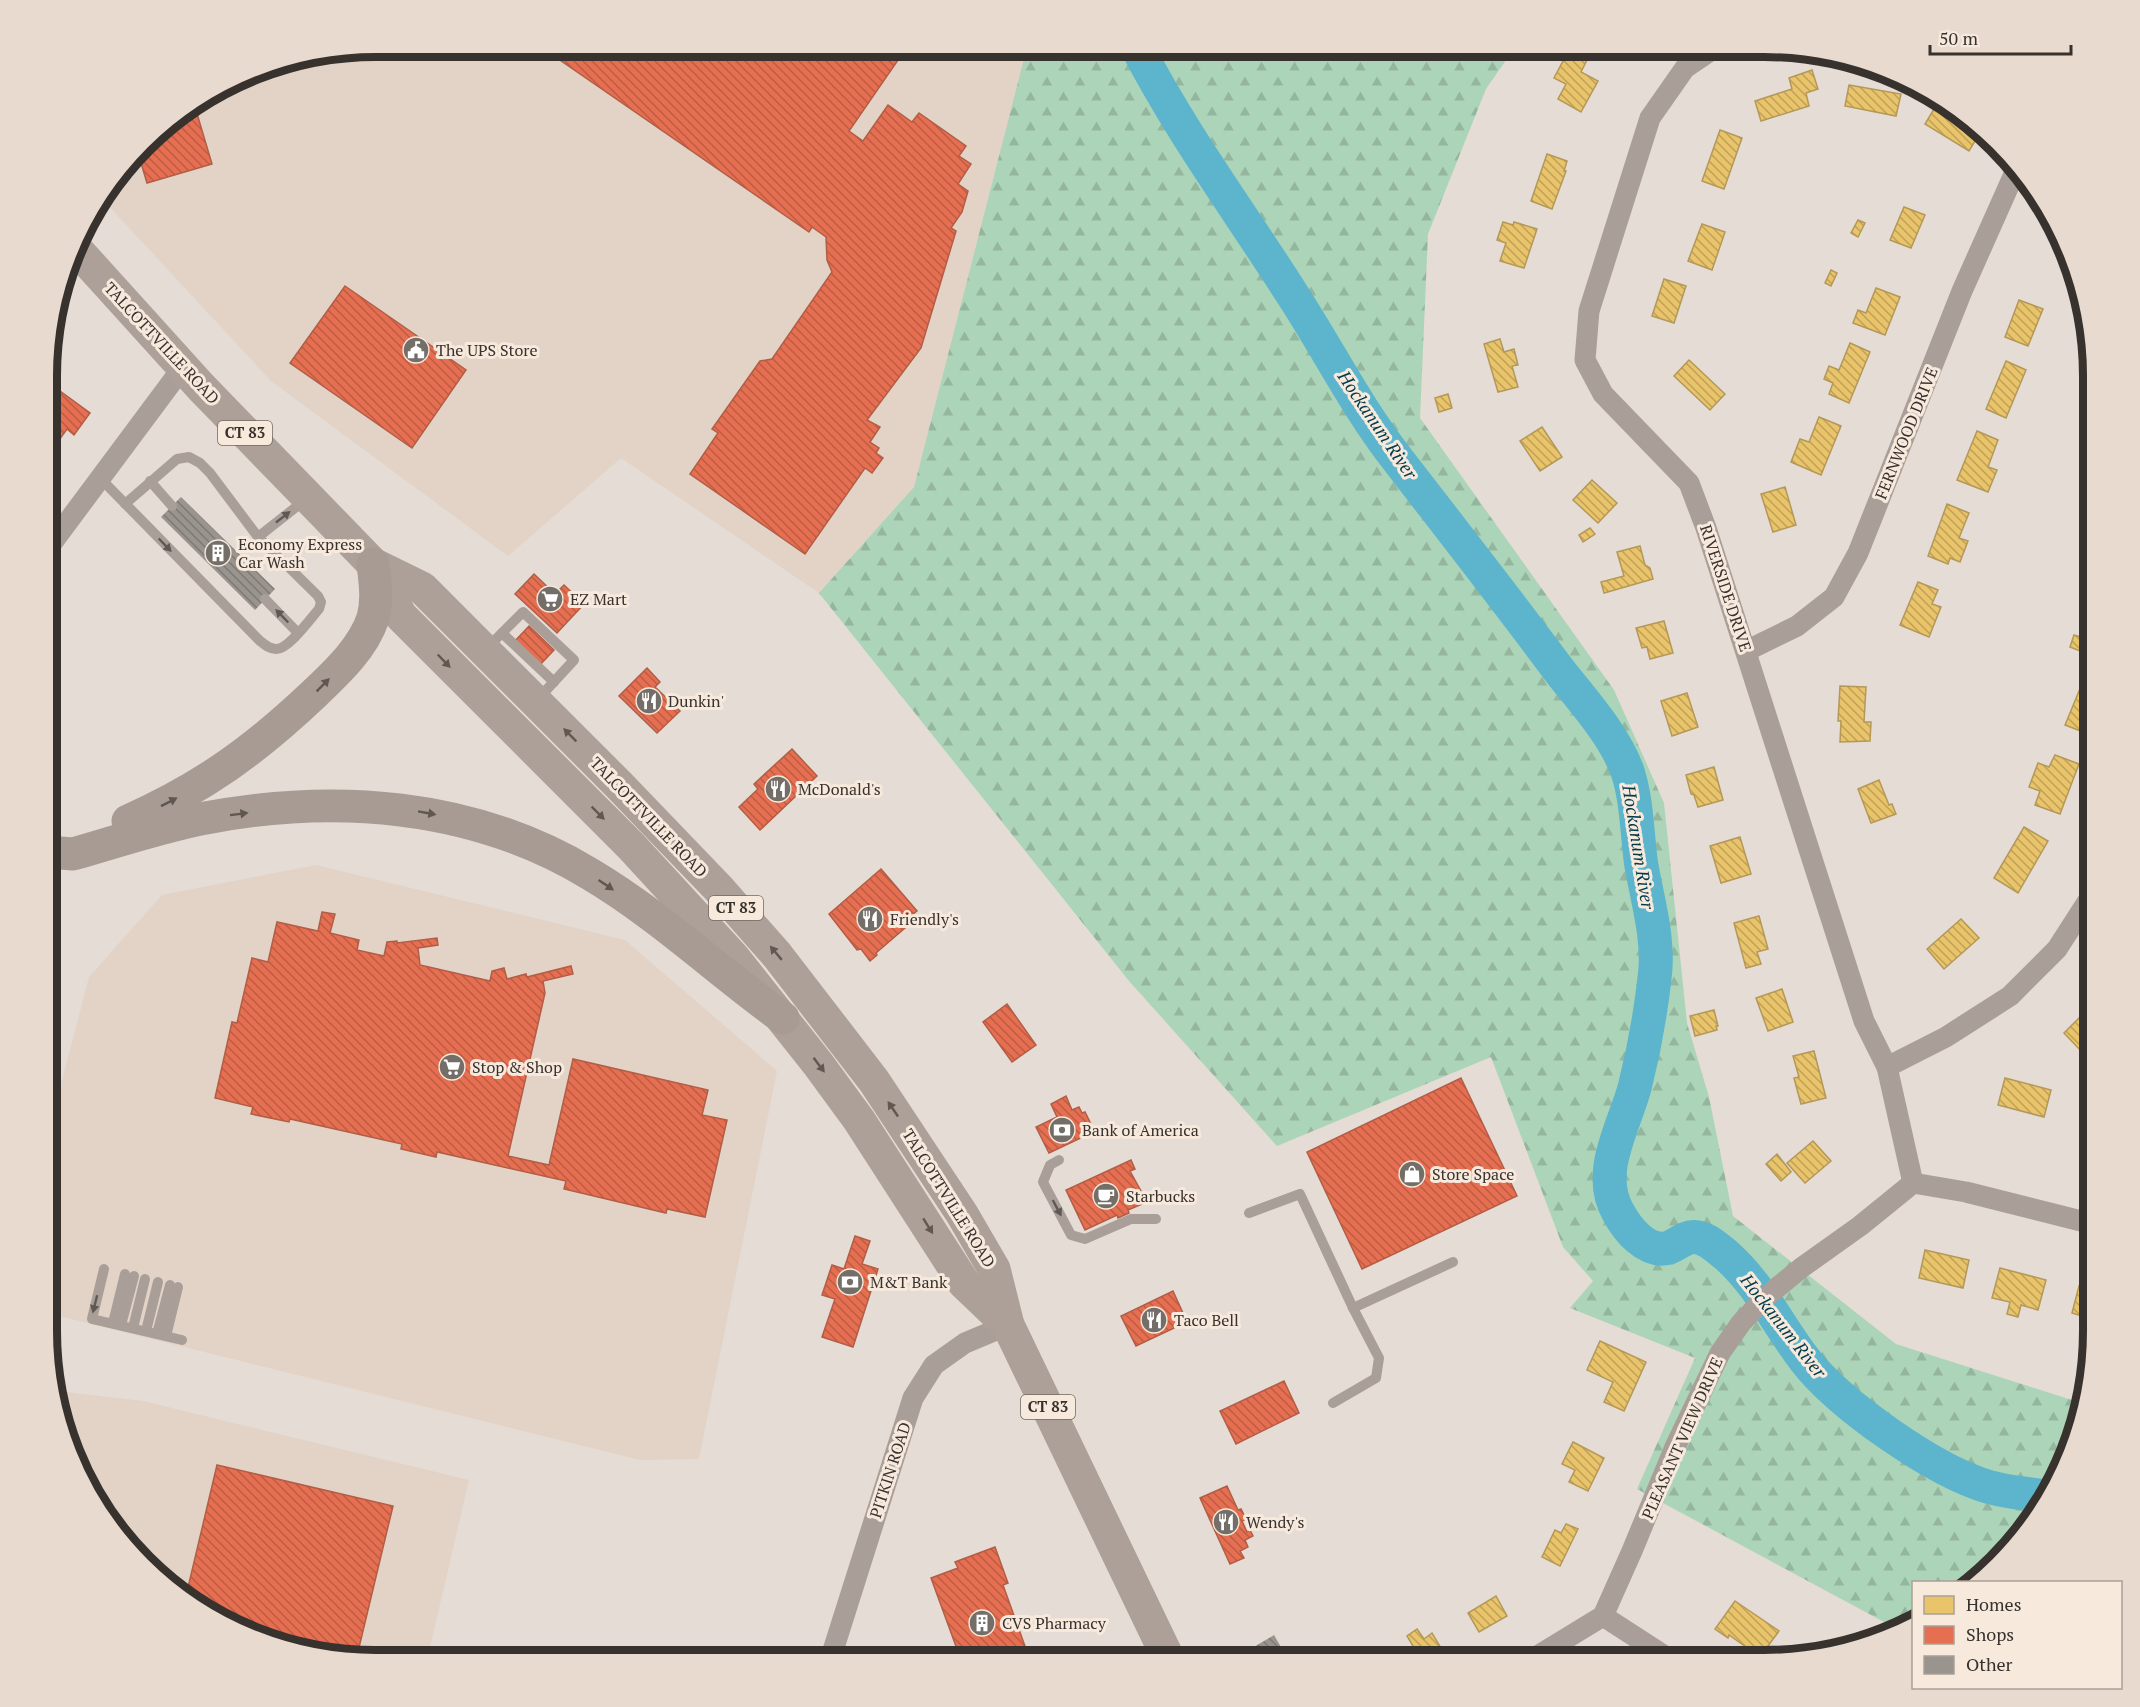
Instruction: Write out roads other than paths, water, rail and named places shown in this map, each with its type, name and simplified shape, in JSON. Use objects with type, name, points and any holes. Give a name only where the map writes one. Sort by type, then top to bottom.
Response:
[{"type":"highway","points":[[57,852],[69,844],[159,808],[199,786],[254,748],[300,707],[350,657],[367,633],[376,603],[373,564]]},
{"type":"highway","points":[[57,854],[73,854],[201,819],[270,810],[369,807],[446,816],[523,840],[592,875],[667,928],[740,987],[783,1018]]},
{"type":"main road","name":"TALCOTTVILLE ROAD","points":[[81,254],[183,367],[373,564],[401,616],[631,846],[734,958],[783,1018],[859,1120],[964,1283],[1008,1325]]},
{"type":"main road","name":"TALCOTTVILLE ROAD","points":[[373,564],[422,588],[452,618],[493,641],[545,692],[777,955],[844,1040],[935,1171],[994,1269],[1008,1325],[1164,1650]]},
{"type":"main road","points":[[420,636],[431,626],[452,618]]},
{"type":"main road","points":[[677,896],[700,895],[719,889]]},
{"type":"street","name":"RIVERSIDE DRIVE","points":[[1701,57],[1685,68],[1650,118],[1589,310],[1585,360],[1603,394],[1689,483],[1706,528],[1864,1021],[1887,1067],[1913,1183]]},
{"type":"street","name":"FERNWOOD DRIVE","points":[[1746,651],[1797,626],[1834,597],[1858,553],[1962,291],[2013,177]]},
{"type":"street","points":[[57,536],[183,367]]},
{"type":"street","points":[[1887,1067],[1946,1037],[2010,996],[2057,949],[2083,909]]},
{"type":"street","points":[[1913,1183],[1966,1192],[2083,1221]]},
{"type":"street","name":"PLEASANT VIEW DRIVE","points":[[1603,1616],[1675,1447],[1720,1353],[1766,1297],[1913,1183]]},
{"type":"street","name":"PITKIN ROAD","points":[[833,1650],[913,1398],[934,1365],[965,1343],[1008,1325]]},
{"type":"street","points":[[1547,1650],[1603,1616],[1656,1650]]},
{"type":"lane","points":[[100,478],[125,504],[267,646],[282,648],[319,609],[321,602],[318,596],[258,537],[210,473],[189,457],[177,459],[125,504]]},
{"type":"lane","points":[[150,481],[172,506]]},
{"type":"lane","points":[[258,537],[308,497]]},
{"type":"lane","points":[[265,599],[298,633]]},
{"type":"lane","points":[[493,641],[523,612],[574,660],[545,692]]},
{"type":"lane","points":[[1059,1160],[1050,1165],[1043,1182],[1071,1235],[1085,1239],[1131,1219],[1156,1219]]},
{"type":"lane","points":[[1249,1213],[1299,1194],[1379,1358],[1376,1378],[1333,1403]]},
{"type":"lane","points":[[1353,1308],[1453,1262]]},
{"type":"lane","points":[[104,1269],[92,1319],[182,1340]]},
{"type":"lane","points":[[122,1325],[134,1276],[122,1325]]},
{"type":"lane","points":[[156,1334],[158,1282]]},
{"type":"lane","points":[[156,1334],[174,1286]]},
{"type":"waterway","name":"Hockanum River","points":[[1142,57],[1192,142],[1292,294],[1369,420],[1596,717],[1614,743],[1627,770],[1635,804],[1641,863],[1654,932],[1656,960],[1641,1059],[1611,1165],[1612,1197],[1622,1219],[1638,1238],[1652,1247],[1668,1248],[1687,1238],[1698,1237],[1719,1249],[1749,1279],[1805,1360],[1821,1378],[1864,1416],[1916,1452],[1967,1479],[1989,1487],[2037,1495]]},
{"type":"place","name":"The UPS Store","points":[[416,350]]},
{"type":"place","name":"Economy Express Car Wash","points":[[218,553]]},
{"type":"place","name":"EZ Mart","points":[[550,599]]},
{"type":"place","name":"Dunkin'","points":[[649,701]]},
{"type":"place","name":"McDonald's","points":[[778,789]]},
{"type":"place","name":"Friendly's","points":[[870,919]]},
{"type":"place","name":"Stop & Shop","points":[[452,1067]]},
{"type":"place","name":"Bank of America","points":[[1062,1130]]},
{"type":"place","name":"Store Space","points":[[1412,1174]]},
{"type":"place","name":"Starbucks","points":[[1106,1196]]},
{"type":"place","name":"M&T Bank","points":[[850,1282]]},
{"type":"place","name":"Taco Bell","points":[[1154,1320]]},
{"type":"place","name":"Wendy's","points":[[1226,1522]]},
{"type":"place","name":"CVS Pharmacy","points":[[982,1623]]}]
